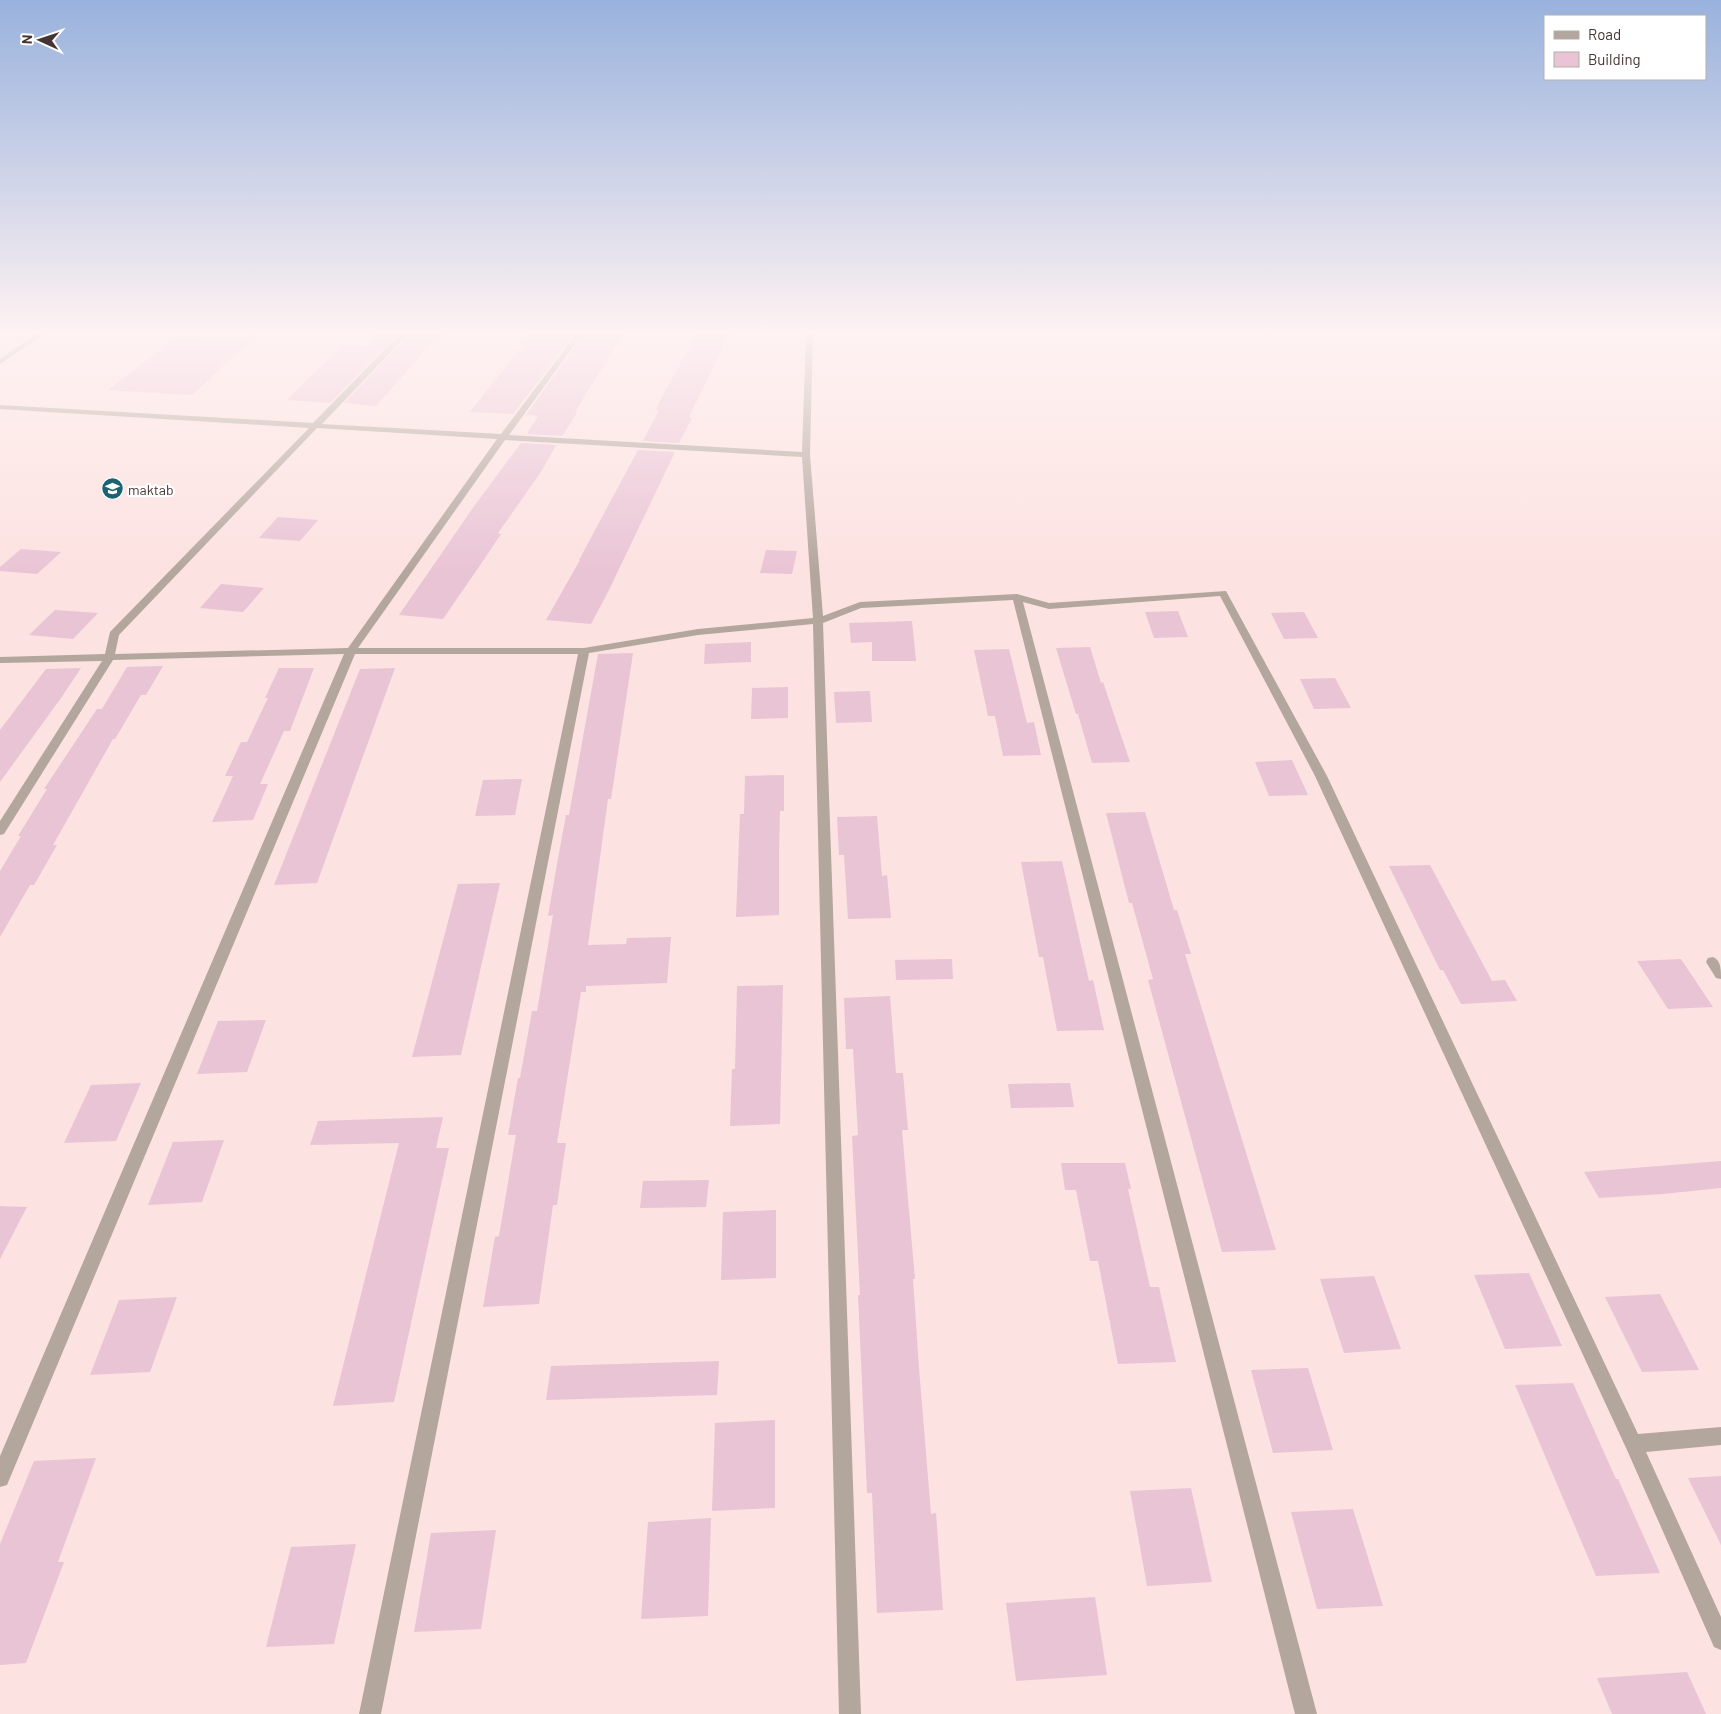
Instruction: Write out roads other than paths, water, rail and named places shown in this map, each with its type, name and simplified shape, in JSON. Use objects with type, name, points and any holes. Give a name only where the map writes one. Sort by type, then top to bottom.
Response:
[{"type":"street","points":[[94,413],[806,455]]},
{"type":"street","points":[[0,831],[109,658],[114,634],[327,413]]},
{"type":"street","points":[[0,1478],[351,652],[520,413]]},
{"type":"street","points":[[807,413],[806,455],[818,622],[850,1714]]},
{"type":"street","points":[[0,660],[351,652],[584,651],[698,632],[818,622],[860,606],[1017,596],[1049,606],[1223,593],[1321,776],[1633,1444],[1721,1640]]},
{"type":"street","points":[[1017,596],[1306,1714]]},
{"type":"street","points":[[370,1714],[584,651]]},
{"type":"street","points":[[1713,962],[1721,974]]},
{"type":"street","points":[[1633,1444],[1721,1436]]},
{"type":"place","name":"maktab","points":[[112,489]]}]
